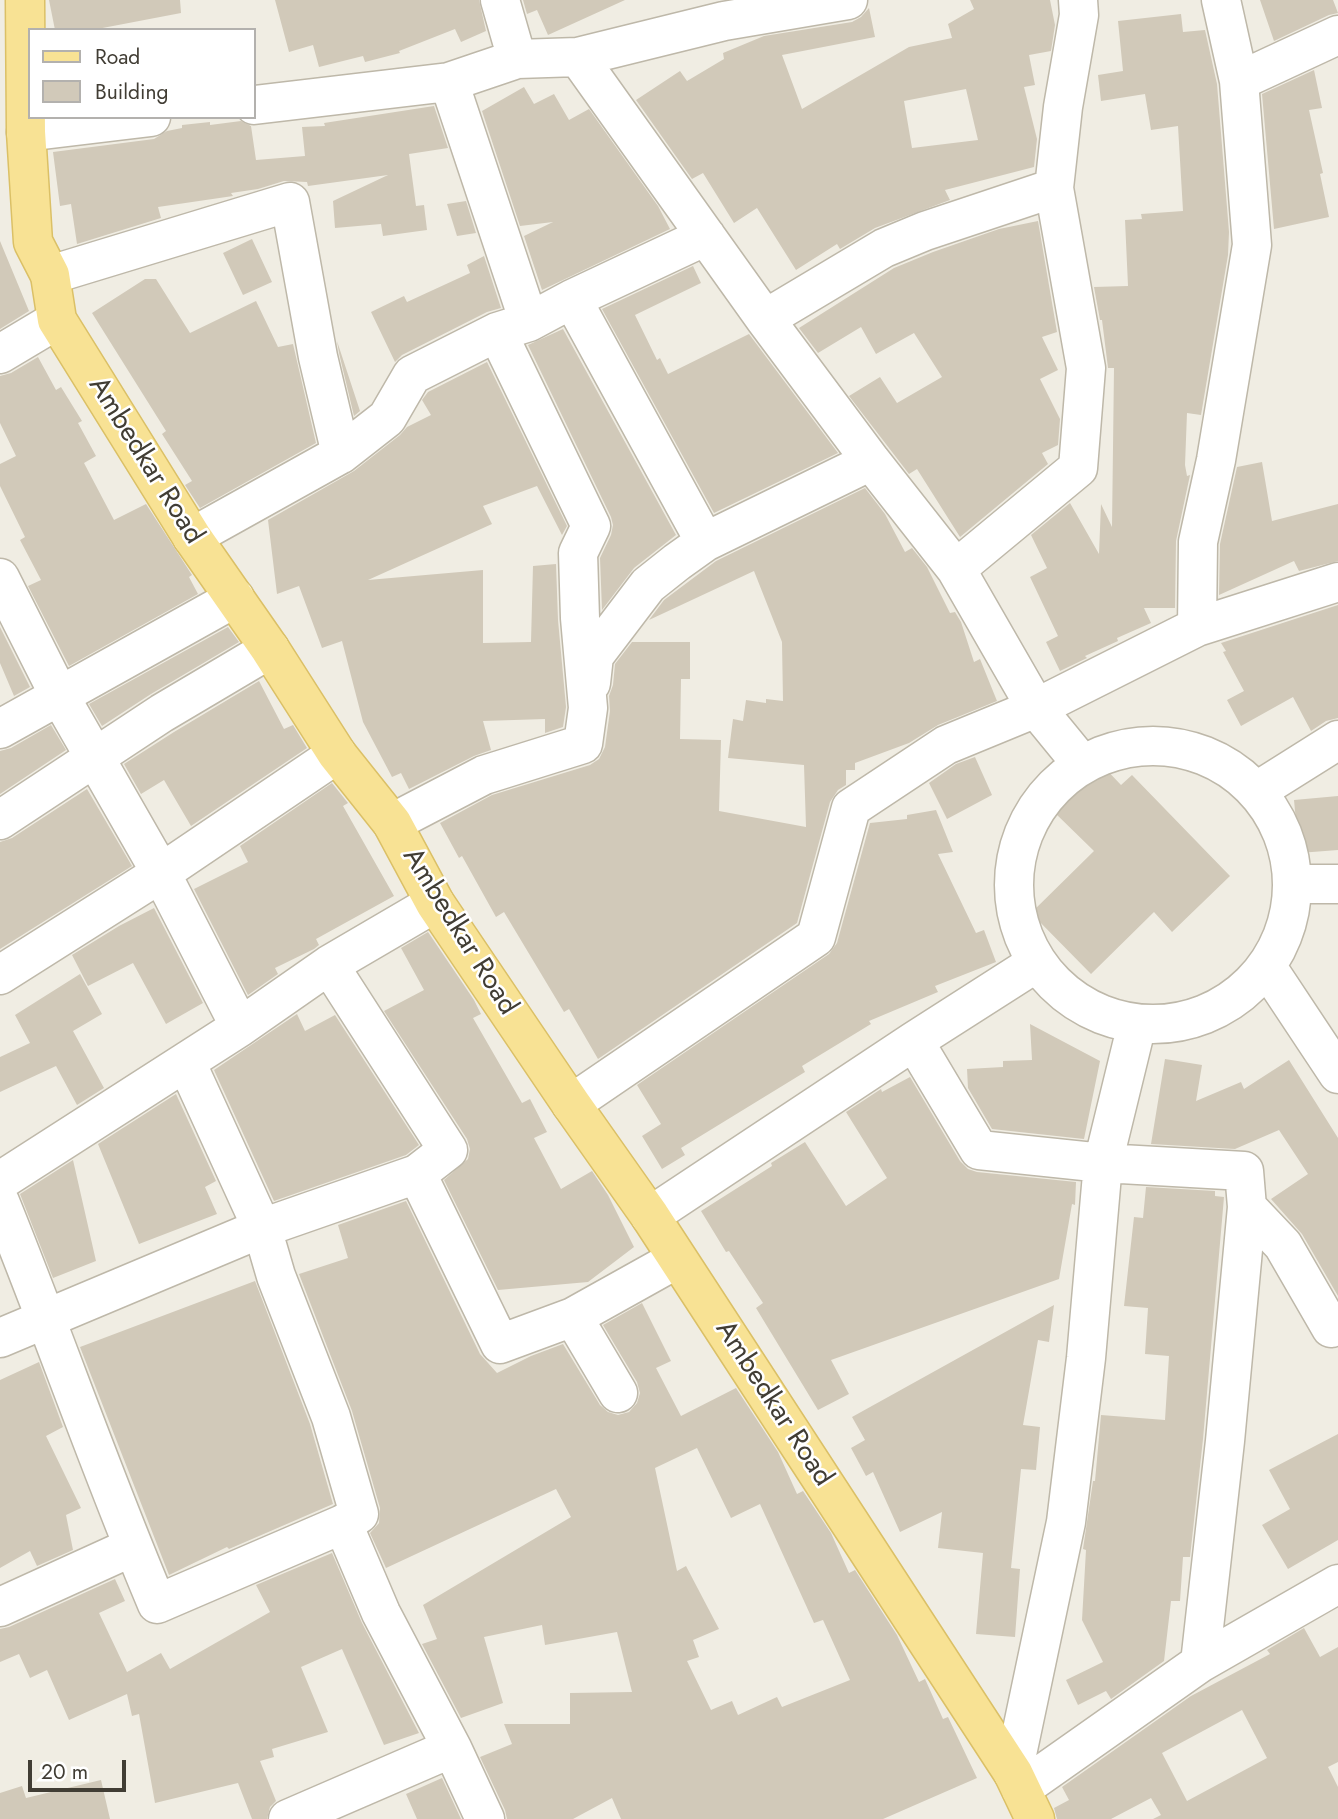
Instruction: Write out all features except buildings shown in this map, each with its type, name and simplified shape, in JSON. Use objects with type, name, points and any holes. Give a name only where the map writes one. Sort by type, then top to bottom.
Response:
[{"type":"main road","name":"Ambedkar Road","points":[[25,0],[26,132],[33,242],[50,275],[57,320],[192,537],[270,649],[337,754],[392,823],[435,903],[650,1216],[1023,1793]]},
{"type":"street","points":[[500,0],[517,60]]},
{"type":"street","points":[[256,105],[449,82],[517,60],[578,57],[720,10],[848,0]]},
{"type":"street","points":[[956,569],[1078,468],[1086,368],[1054,188],[1063,107],[1079,15],[1078,0]]},
{"type":"street","points":[[1197,627],[1198,542],[1216,460],[1252,244],[1239,81],[1221,0]]},
{"type":"street","points":[[1239,81],[1338,35]]},
{"type":"street","points":[[578,57],[765,319],[956,569],[1036,708],[1081,763]]},
{"type":"street","points":[[449,82],[513,327],[591,526],[578,553],[580,618],[588,708]]},
{"type":"street","points":[[26,132],[134,119]]},
{"type":"street","points":[[765,319],[884,248],[925,231],[1054,188]]},
{"type":"street","points":[[50,275],[290,202],[317,357],[341,454]]},
{"type":"street","points":[[192,537],[341,454],[387,418],[412,375],[706,236]]},
{"type":"street","points":[[572,299],[705,542]]},
{"type":"street","points":[[0,354],[57,320]]},
{"type":"street","points":[[392,823],[484,775],[583,744],[594,656],[648,585],[705,542],[871,461]]},
{"type":"street","points":[[0,578],[59,695],[161,873],[240,1027]]},
{"type":"street","points":[[571,1104],[816,937],[851,808],[946,745],[1036,708],[1197,627],[1338,582]]},
{"type":"street","points":[[0,729],[235,598]]},
{"type":"street","points":[[0,820],[162,713],[270,649]]},
{"type":"street","points":[[1257,791],[1338,740]]},
{"type":"street","points":[[1164,744],[1206,754],[1257,791],[1280,825],[1293,884],[1287,928],[1267,967],[1242,994],[1210,1014],[1174,1024],[1137,1024],[1098,1014],[1064,993],[1036,963],[1018,921],[1013,876],[1023,832],[1046,793],[1081,763],[1121,747],[1164,744]]},
{"type":"street","points":[[0,975],[161,873],[337,754]]},
{"type":"street","points":[[1293,884],[1338,884]]},
{"type":"street","points":[[0,1181],[240,1027],[329,965],[435,903]]},
{"type":"street","points":[[650,1216],[1036,963]]},
{"type":"street","points":[[0,1338],[262,1228],[417,1174],[448,1150],[329,965]]},
{"type":"street","points":[[1267,967],[1321,1024],[1338,1074]]},
{"type":"street","points":[[1023,1793],[1066,1522],[1086,1358],[1103,1163],[1137,1024]]},
{"type":"street","points":[[914,1041],[979,1150],[1103,1163],[1244,1171],[1247,1207],[1225,1441],[1200,1663]]},
{"type":"street","points":[[0,1202],[47,1317],[132,1547],[157,1604],[343,1524],[359,1514],[331,1417],[276,1276],[262,1228],[186,1062]]},
{"type":"street","points":[[417,1174],[500,1344],[573,1317],[677,1259]]},
{"type":"street","points":[[1247,1207],[1283,1245],[1331,1328]]},
{"type":"street","points":[[573,1317],[618,1393]]},
{"type":"street","points":[[343,1524],[381,1613],[452,1748],[485,1819]]},
{"type":"street","points":[[0,1607],[132,1547]]},
{"type":"street","points":[[1023,1793],[1200,1663],[1338,1584]]},
{"type":"street","points":[[288,1819],[452,1748]]}]
